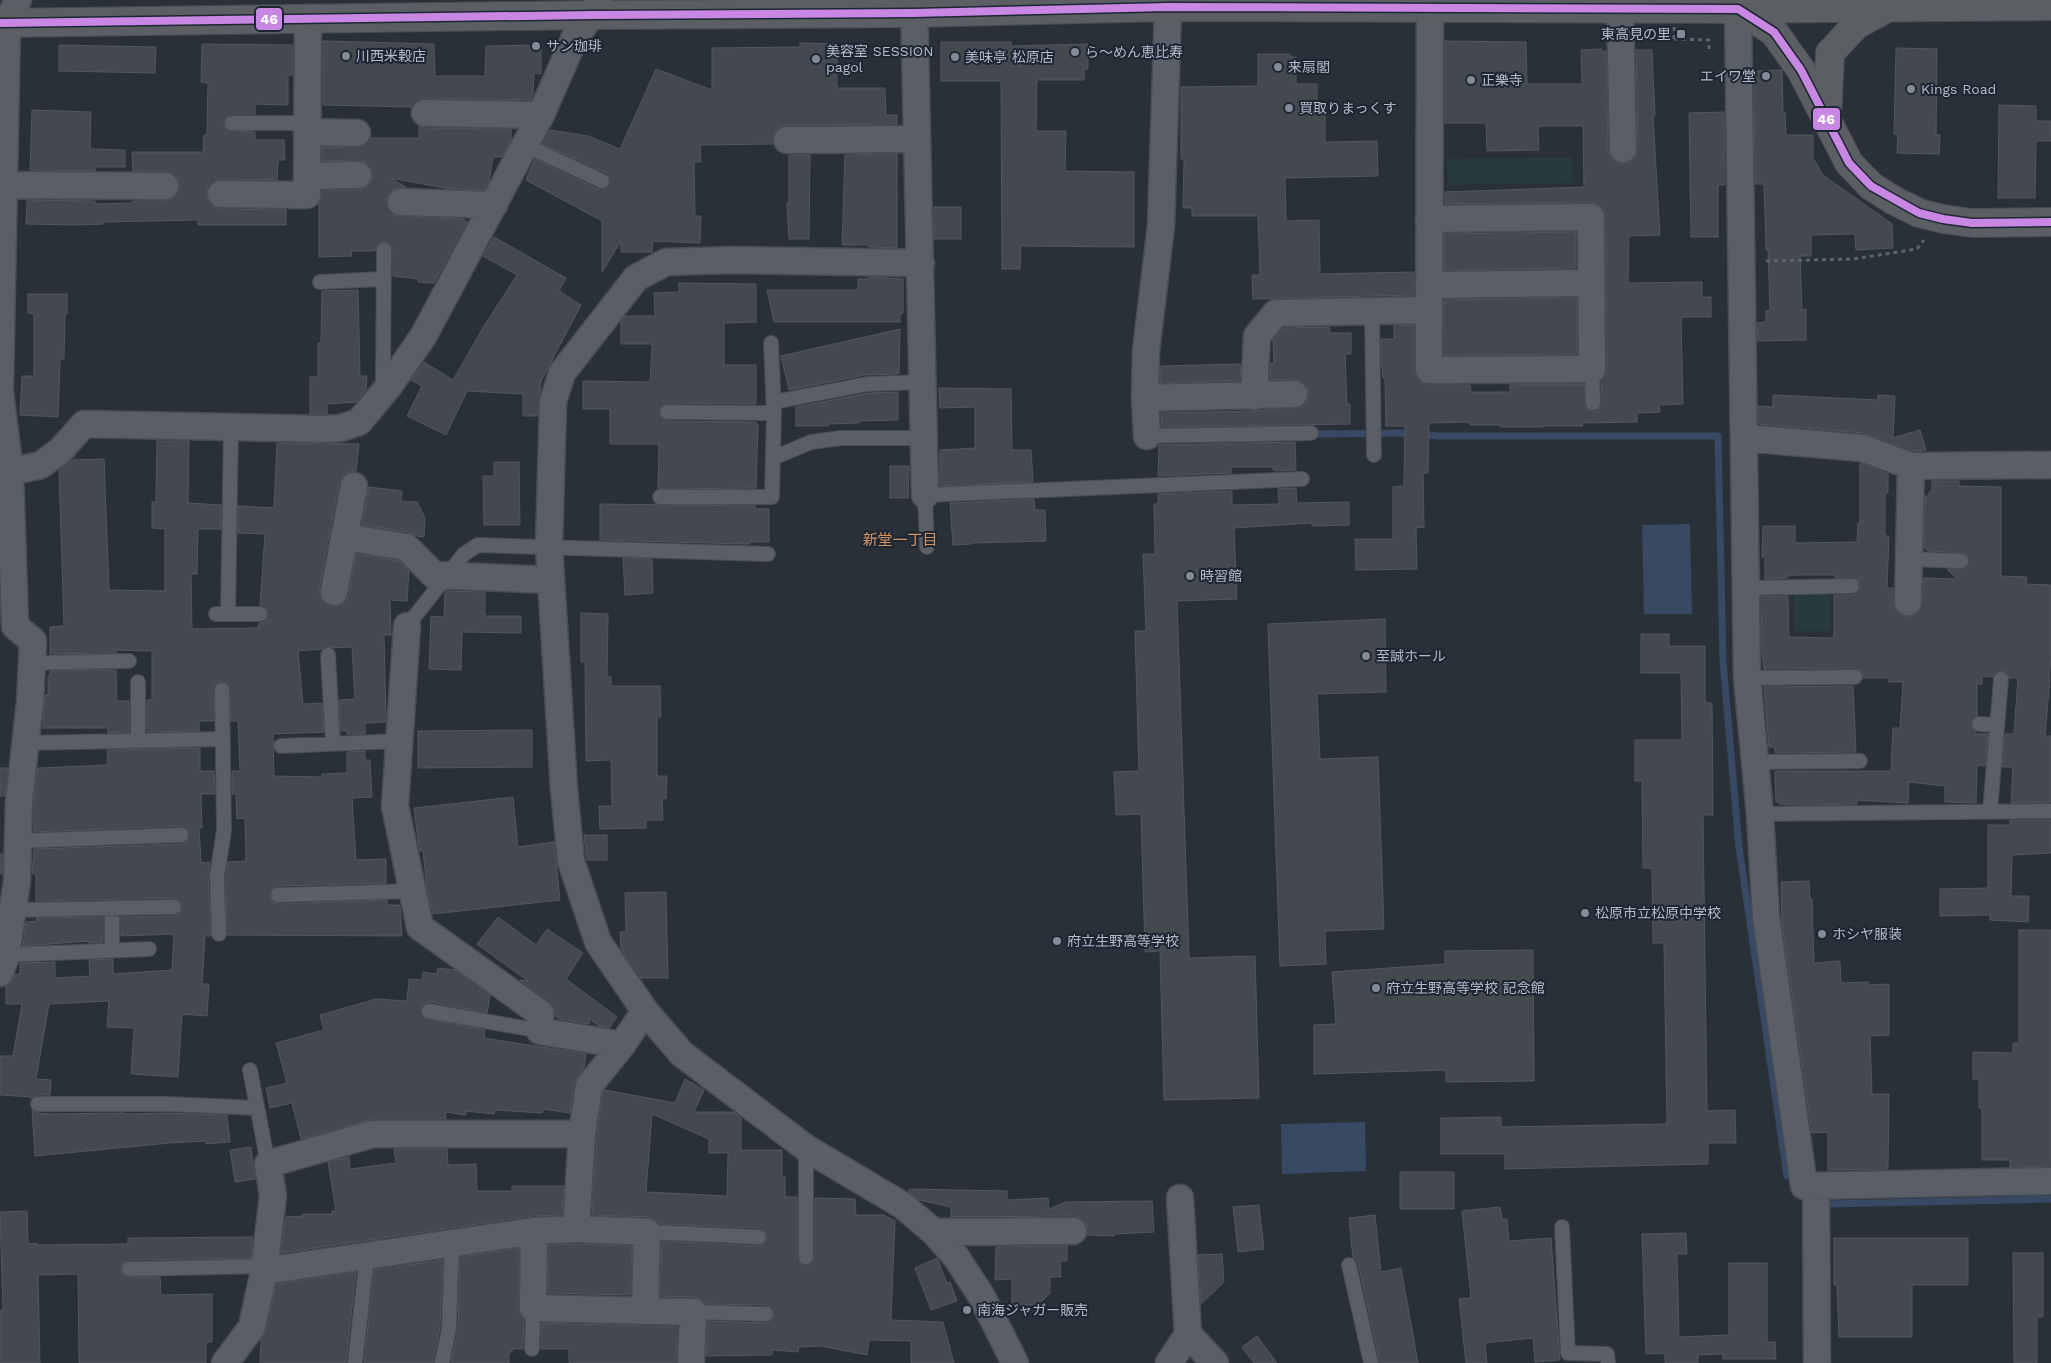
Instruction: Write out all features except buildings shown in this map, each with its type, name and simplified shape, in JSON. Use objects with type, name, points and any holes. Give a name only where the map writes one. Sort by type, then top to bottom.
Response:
[{"type":"highway","points":[[9,15],[308,18],[595,7],[914,6],[1738,9],[2051,6]]},
{"type":"highway","points":[[1828,123],[1830,53],[1856,25],[1889,7]]},
{"type":"highway","points":[[1738,9],[1774,32],[1801,70],[1849,163],[1871,186],[1919,213],[1943,219],[1972,223],[2051,222]]},
{"type":"street","points":[[914,6],[926,495]]},
{"type":"street","points":[[10,472],[41,465],[61,450],[84,424],[341,428],[358,422],[389,386],[424,335],[541,115],[575,37],[595,7]]},
{"type":"street","points":[[1147,436],[1145,398],[1146,351],[1160,226],[1168,7]]},
{"type":"street","points":[[1429,219],[1590,217],[1592,369],[1429,370],[1429,219],[1430,8]]},
{"type":"street","points":[[1620,9],[1623,149]]},
{"type":"street","points":[[1738,9],[1747,678],[1760,814],[1766,917],[1804,1186],[2051,1181]]},
{"type":"street","points":[[0,386],[9,15]]},
{"type":"street","points":[[221,194],[307,195],[308,18]]},
{"type":"street","points":[[425,113],[541,115]]},
{"type":"street","points":[[307,128],[357,133]]},
{"type":"street","points":[[787,140],[918,139]]},
{"type":"street","points":[[307,176],[358,175]]},
{"type":"street","points":[[6,185],[165,186]]},
{"type":"street","points":[[401,202],[494,205]]},
{"type":"street","points":[[921,263],[706,260],[666,262],[636,278],[562,374],[554,402],[549,546],[564,789],[571,861],[598,942],[645,1011],[682,1054],[806,1148],[902,1205],[934,1232],[956,1257],[982,1297],[1015,1363]]},
{"type":"street","points":[[1429,285],[1591,284]]},
{"type":"street","points":[[1254,396],[1257,336],[1276,314],[1429,310]]},
{"type":"street","points":[[0,392],[10,472],[7,630],[33,641],[18,802],[17,881],[3,964]]},
{"type":"street","points":[[1145,398],[1294,394]]},
{"type":"street","points":[[1744,438],[1862,448],[1911,466],[2051,465]]},
{"type":"street","points":[[1908,602],[1911,466]]},
{"type":"street","points":[[334,592],[354,486]]},
{"type":"street","points":[[344,537],[406,547],[434,575],[551,580]]},
{"type":"street","points":[[407,626],[395,806],[420,927],[540,1013],[540,1030],[622,1045]]},
{"type":"street","points":[[576,1229],[582,1134],[589,1086],[622,1045],[645,1011]]},
{"type":"street","points":[[225,1363],[252,1327],[264,1268],[273,1196],[268,1164],[373,1134],[582,1134]]},
{"type":"street","points":[[1816,1186],[1817,1363]]},
{"type":"street","points":[[1169,1363],[1188,1334],[1180,1198]]},
{"type":"street","points":[[264,1268],[367,1256],[534,1231],[576,1229],[647,1232],[645,1311]]},
{"type":"street","points":[[534,1231],[533,1308],[693,1312],[691,1363]]},
{"type":"street","points":[[934,1232],[1073,1231]]},
{"type":"street","points":[[1188,1334],[1215,1363]]},
{"type":"lane","points":[[232,123],[307,128]]},
{"type":"lane","points":[[525,145],[602,181]]},
{"type":"lane","points":[[384,250],[382,279],[383,380],[389,386]]},
{"type":"lane","points":[[320,282],[382,279]]},
{"type":"lane","points":[[1372,312],[1374,455]]},
{"type":"lane","points":[[660,498],[772,497],[774,407],[771,343]]},
{"type":"lane","points":[[1592,369],[1593,403]]},
{"type":"lane","points":[[667,412],[774,407],[868,384],[923,382]]},
{"type":"lane","points":[[231,427],[222,614],[260,614]]},
{"type":"lane","points":[[1147,436],[1311,433]]},
{"type":"lane","points":[[773,458],[811,442],[841,438],[924,438]]},
{"type":"lane","points":[[927,547],[926,495],[1302,479]]},
{"type":"lane","points":[[407,626],[464,554],[478,544],[768,554]]},
{"type":"lane","points":[[1909,559],[1961,561]]},
{"type":"lane","points":[[1747,588],[1852,586]]},
{"type":"lane","points":[[328,655],[333,744]]},
{"type":"lane","points":[[32,663],[129,661]]},
{"type":"lane","points":[[1747,678],[1855,677]]},
{"type":"lane","points":[[1990,811],[2002,679]]},
{"type":"lane","points":[[138,682],[138,741]]},
{"type":"lane","points":[[219,934],[217,876],[224,830],[222,690]]},
{"type":"lane","points":[[1979,724],[1997,725]]},
{"type":"lane","points":[[25,743],[223,739]]},
{"type":"lane","points":[[281,746],[399,741]]},
{"type":"lane","points":[[1755,762],[1860,761]]},
{"type":"lane","points":[[1760,814],[2051,811]]},
{"type":"lane","points":[[18,842],[182,834]]},
{"type":"lane","points":[[278,895],[412,891]]},
{"type":"lane","points":[[13,910],[174,907]]},
{"type":"lane","points":[[112,908],[112,950]]},
{"type":"lane","points":[[3,964],[112,950],[149,949]]},
{"type":"lane","points":[[430,1011],[540,1030]]},
{"type":"lane","points":[[250,1070],[268,1164]]},
{"type":"lane","points":[[38,1104],[167,1104],[257,1108]]},
{"type":"lane","points":[[806,1148],[806,1257]]},
{"type":"lane","points":[[1562,1227],[1568,1353],[1607,1354],[1608,1363]]},
{"type":"lane","points":[[647,1232],[759,1237]]},
{"type":"lane","points":[[442,1363],[449,1328],[452,1243]]},
{"type":"lane","points":[[355,1363],[367,1256]]},
{"type":"lane","points":[[1349,1265],[1371,1363]]},
{"type":"lane","points":[[129,1269],[264,1268]]},
{"type":"lane","points":[[532,1349],[533,1308]]},
{"type":"lane","points":[[693,1312],[766,1314]]},
{"type":"path","points":[[1675,0],[1674,39],[1709,40],[1709,50]]},
{"type":"path","points":[[1741,262],[1853,259],[1917,249],[1943,219]]},
{"type":"green space","points":[[1572,157],[1573,183],[1448,185],[1447,159]]},
{"type":"green space","points":[[1794,594],[1831,595],[1831,631],[1794,631]]},
{"type":"water","points":[[1690,524],[1692,614],[1644,614],[1642,525]]},
{"type":"water","points":[[1365,1122],[1366,1171],[1282,1174],[1281,1124]]},
{"type":"waterway","points":[[1317,434],[1418,433],[1438,436],[1718,436],[1723,661],[1739,847],[1787,1176]]},
{"type":"waterway","points":[[1827,1204],[2051,1199]]},
{"type":"transit line","name":"46","points":[[0,23],[592,15],[914,13],[1168,7],[1738,9],[1774,32],[1801,70],[1849,163],[1871,186],[1919,213],[1943,219],[1972,223],[2051,222]]},
{"type":"place","name":"東高見の里","points":[[1681,34]]},
{"type":"place","name":"サン珈琲","points":[[536,46]]},
{"type":"place","name":"ら～めん恵比寿","points":[[1075,52]]},
{"type":"place","name":"川西米穀店","points":[[346,56]]},
{"type":"place","name":"美味亭 松原店","points":[[955,57]]},
{"type":"place","name":"美容室 SESSION pagol","points":[[816,59]]},
{"type":"place","name":"来扇閣","points":[[1278,67]]},
{"type":"place","name":"エイワ堂","points":[[1766,76]]},
{"type":"place","name":"正樂寺","points":[[1471,80]]},
{"type":"place","name":"Kings Road","points":[[1911,89]]},
{"type":"place","name":"買取りまっくす","points":[[1289,108]]},
{"type":"place","name":"時習館","points":[[1190,576]]},
{"type":"place","name":"至誠ホール","points":[[1366,656]]},
{"type":"place","name":"松原市立松原中学校","points":[[1585,913]]},
{"type":"place","name":"ホシヤ服装","points":[[1822,934]]},
{"type":"place","name":"府立生野高等学校","points":[[1057,941]]},
{"type":"place","name":"府立生野高等学校 記念館","points":[[1376,988]]},
{"type":"place","name":"南海ジャガー販売","points":[[967,1310]]},
{"type":"district","name":"新堂一丁目","points":[[900,540]]}]
